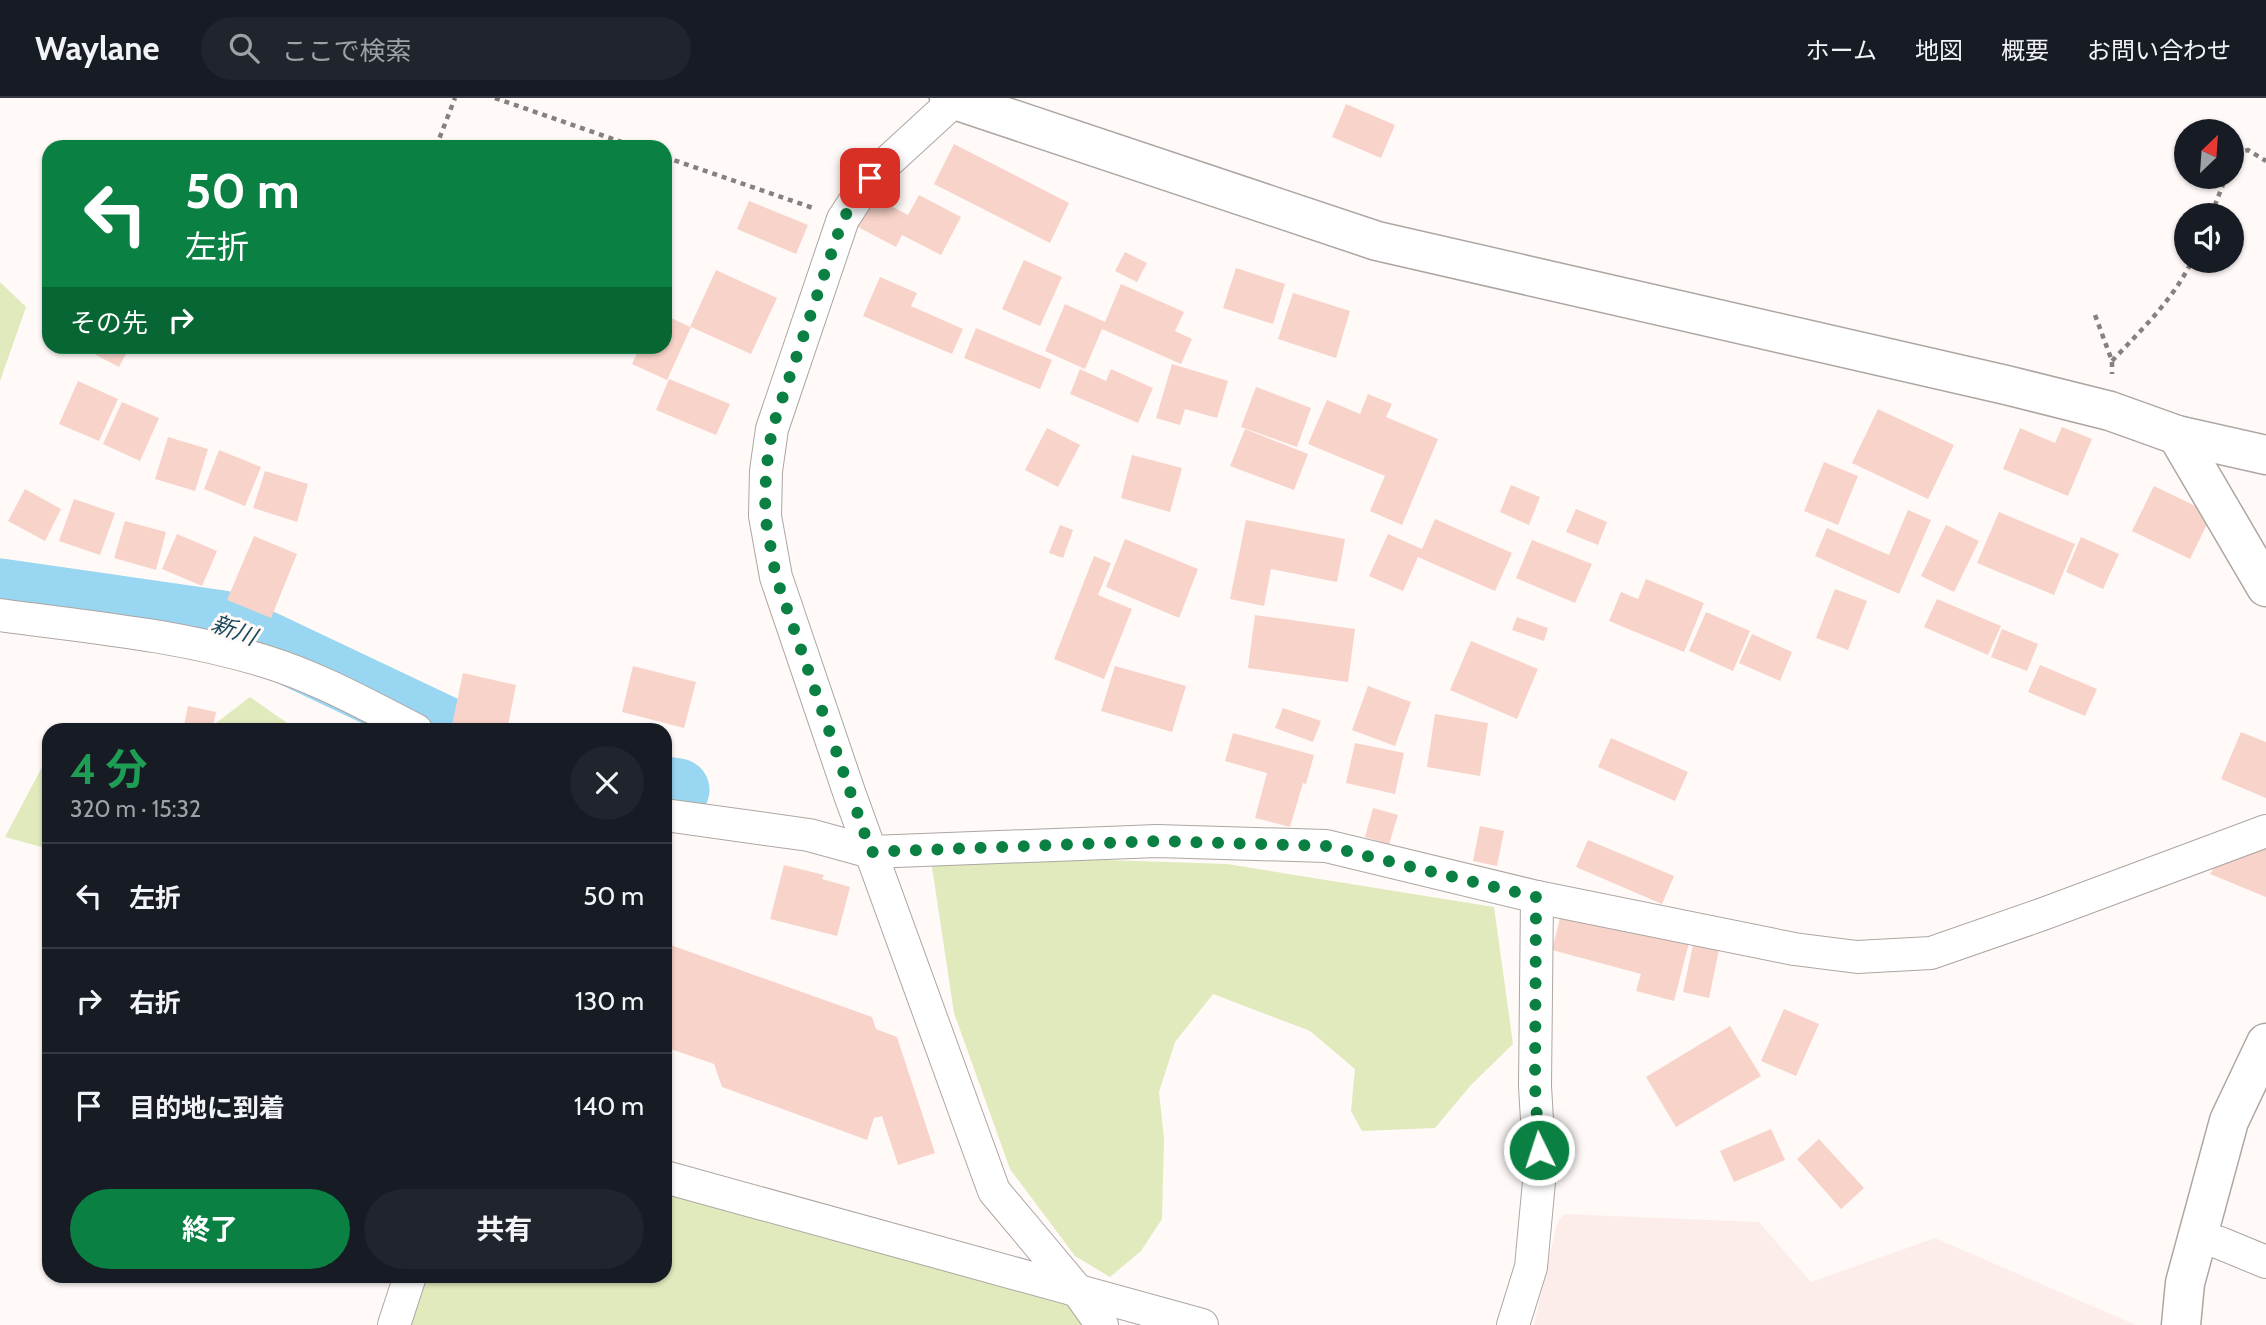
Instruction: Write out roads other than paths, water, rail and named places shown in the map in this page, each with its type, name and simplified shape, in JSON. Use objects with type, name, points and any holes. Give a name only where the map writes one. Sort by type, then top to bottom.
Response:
[{"type":"street","points":[[1102,1325],[1077,1290],[995,1192],[871,852],[776,577],[765,516],[766,471],[772,429],[843,219],[870,178],[952,99],[1377,241],[2006,385],[2110,411],[2177,435],[2266,455]]},
{"type":"street","points":[[2177,435],[2266,587]]},
{"type":"street","points":[[0,615],[186,641],[266,662],[336,690],[402,723]]},
{"type":"street","points":[[672,816],[809,835],[871,852],[1157,841],[1326,846],[1536,897],[1794,949],[1857,957],[1931,953],[2266,831]]},
{"type":"street","points":[[1513,1325],[1531,1267],[1540,1171],[1535,1086],[1536,897]]},
{"type":"street","points":[[2181,1325],[2185,1283],[2229,1121],[2266,1044]]},
{"type":"street","points":[[672,1179],[1202,1325]]},
{"type":"street","points":[[2197,1236],[2266,1262]]},
{"type":"street","points":[[394,1325],[408,1283]]},
{"type":"waterway","name":"新川","points":[[0,590],[222,622],[435,723]]},
{"type":"waterway","name":"新川","points":[[672,789],[678,790]]}]
